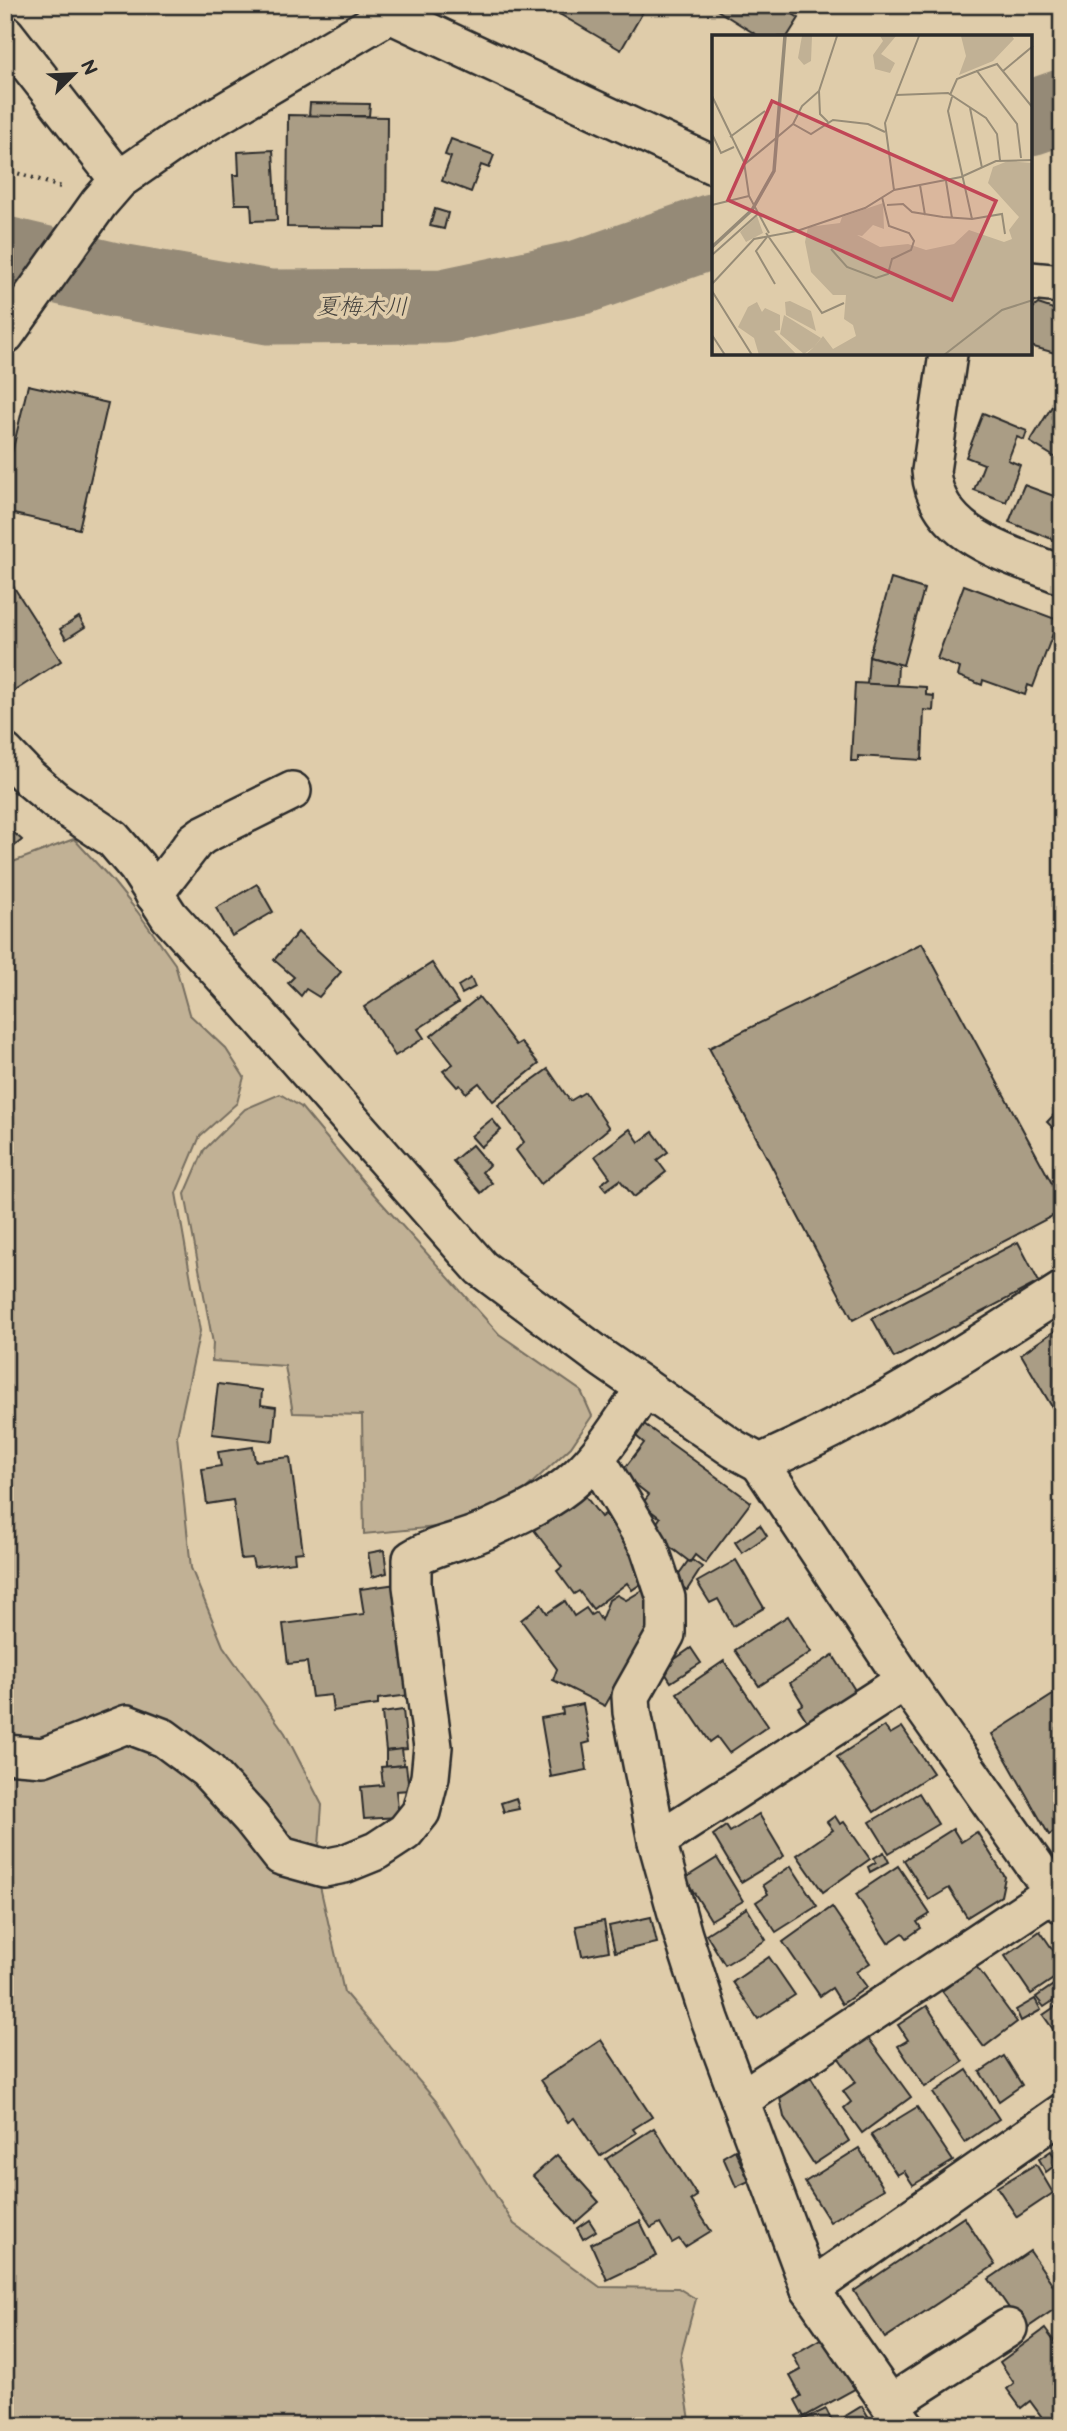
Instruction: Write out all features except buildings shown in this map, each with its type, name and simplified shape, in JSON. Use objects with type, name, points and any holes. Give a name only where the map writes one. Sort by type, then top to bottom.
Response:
[{"type":"street","points":[[7,332],[103,201],[175,141],[394,9],[712,165]]},
{"type":"street","points":[[5,34],[103,201]]},
{"type":"street","points":[[1032,281],[1062,284]]},
{"type":"street","points":[[948,355],[931,471],[932,483],[945,512],[956,526],[968,534],[999,550],[1062,575]]},
{"type":"street","points":[[5,753],[56,801],[113,839],[137,867],[169,916],[481,1268],[645,1388],[734,1449],[760,1463],[905,1681],[1058,1898],[740,2100]]},
{"type":"street","points":[[154,894],[195,841],[203,835],[292,791]]},
{"type":"street","points":[[760,1463],[808,1442],[908,1389],[1062,1291]]},
{"type":"street","points":[[5,1754],[43,1757],[127,1724],[164,1738],[207,1770],[281,1856],[324,1868],[344,1864],[376,1851],[405,1832],[421,1812],[430,1777],[433,1747],[412,1586],[412,1559],[426,1550],[478,1534],[536,1507],[575,1480],[596,1458],[645,1388]]},
{"type":"street","points":[[596,1458],[649,1547],[666,1598],[666,1634],[631,1696],[657,1842],[706,2007],[810,2289],[897,2415],[1007,2328]]},
{"type":"street","points":[[657,1842],[905,1681]]},
{"type":"street","points":[[810,2289],[1062,2113]]},
{"type":"path","points":[[5,169],[103,201]]},
{"type":"shaded area","points":[[74,839],[112,880],[175,964],[189,1014],[226,1049],[244,1077],[237,1103],[200,1136],[176,1193],[200,1331],[177,1436],[191,1568],[223,1646],[285,1733],[322,1805],[317,1873],[344,1992],[436,2101],[514,2224],[600,2287],[678,2288],[696,2299],[680,2359],[691,2426],[5,2426],[5,865]]},
{"type":"shaded area","points":[[280,1094],[301,1107],[371,1191],[499,1334],[581,1391],[592,1416],[571,1447],[516,1498],[447,1526],[364,1534],[362,1415],[293,1413],[285,1366],[212,1361],[213,1343],[185,1194],[204,1150],[245,1109]]},
{"type":"waterway","name":"夏梅木川","points":[[1032,117],[1062,107]]},
{"type":"waterway","name":"夏梅木川","points":[[5,254],[114,280],[269,307],[444,306],[581,277],[712,231]]}]
